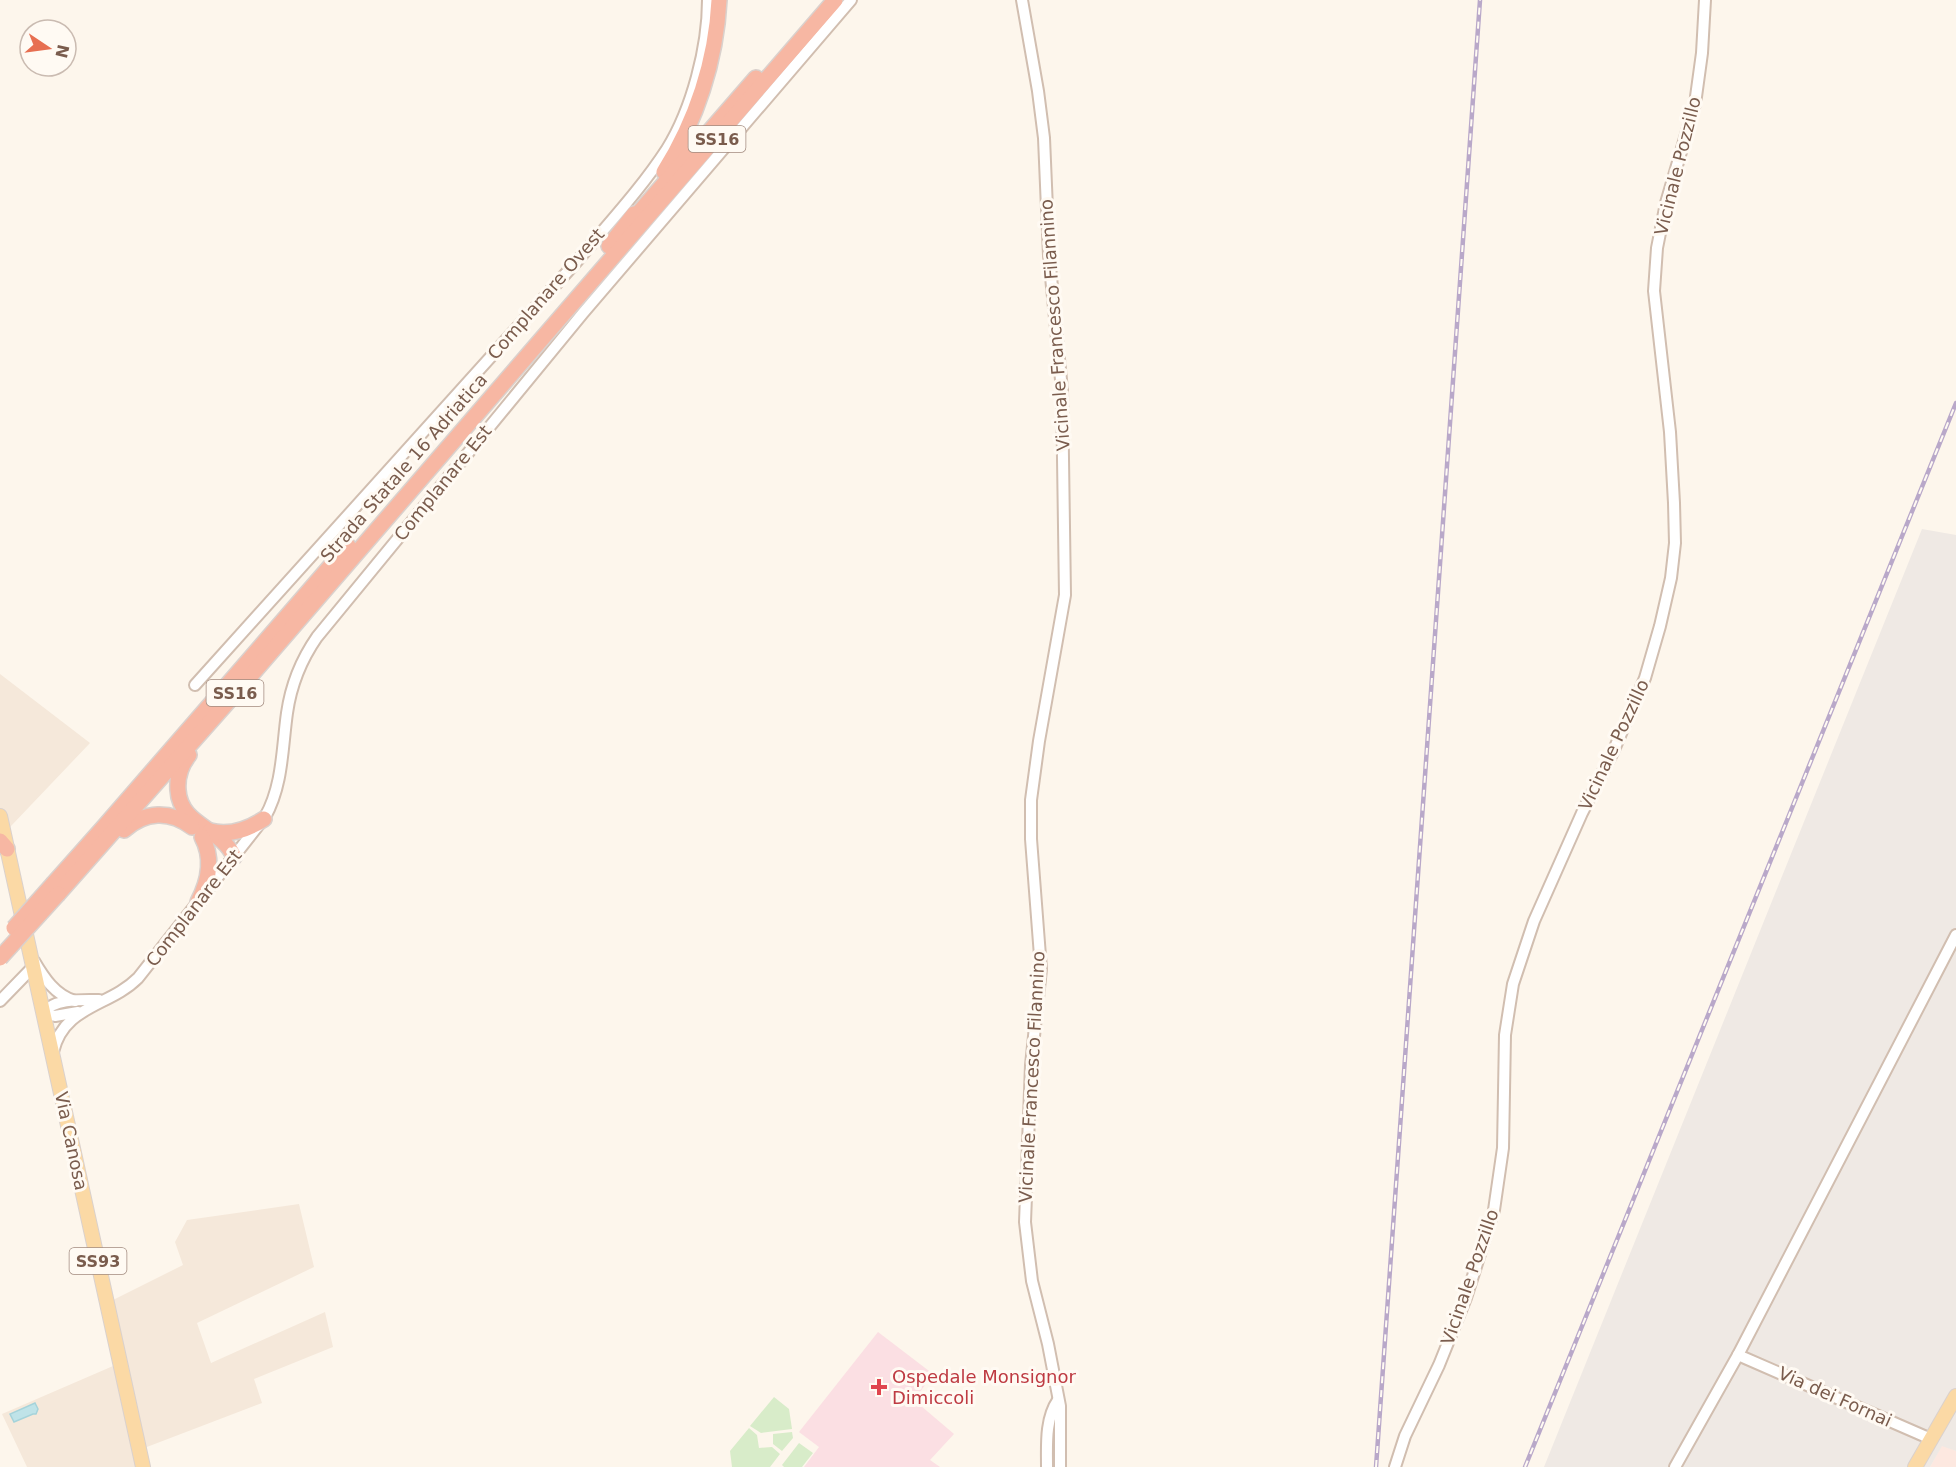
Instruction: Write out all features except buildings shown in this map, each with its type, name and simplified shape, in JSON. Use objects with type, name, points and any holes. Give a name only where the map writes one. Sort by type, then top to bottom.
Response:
[{"type":"highway","name":"SS16","points":[[609,246],[663,173],[691,120],[711,58],[719,0]]},
{"type":"highway","name":"Strada Statale 16 Adriatica","points":[[0,943],[56,889],[80,870],[251,674],[609,246],[822,0]]},
{"type":"highway","name":"Strada Statale 16 Adriatica","points":[[0,958],[104,828],[835,0]]},
{"type":"highway","name":"SS16","points":[[204,834],[181,805],[177,789],[180,772],[187,758],[251,674]]},
{"type":"highway","name":"SS16","points":[[80,870],[129,825],[148,816],[163,815],[177,818],[229,847],[234,857]]},
{"type":"highway","points":[[198,902],[207,881],[210,862],[204,834],[237,832],[264,819]]},
{"type":"main road","name":"Via Canosa","points":[[0,816],[4,845],[32,962],[143,1467]]},
{"type":"main road","points":[[1915,1467],[1956,1396]]},
{"type":"street","name":"Complanare Ovest","points":[[195,685],[533,310],[632,195],[668,148],[694,86],[705,40],[708,0]]},
{"type":"street","name":"Complanare Est","points":[[106,999],[50,1006],[43,1013],[54,1016],[82,1011],[106,999],[125,989],[138,978],[264,819],[276,793],[286,714],[293,684],[302,661],[317,637],[583,313],[851,0]]},
{"type":"street","name":"Vicinale Francesco Filannino","points":[[1022,0],[1044,138],[1049,256],[1062,390],[1065,595],[1031,800],[1041,969],[1031,1065],[1025,1222],[1032,1281],[1056,1382],[1060,1413],[1060,1467]]},
{"type":"street","name":"Vicinale Pozzillo","points":[[1395,1467],[1405,1436],[1439,1365],[1466,1299],[1494,1210],[1503,1148],[1505,1035],[1513,984],[1534,921],[1582,813],[1614,752],[1645,678],[1669,588],[1675,543],[1674,502],[1654,291],[1657,248],[1666,203],[1695,104],[1702,53],[1705,0]]},
{"type":"street","points":[[1676,1467],[1738,1355],[1956,935]]},
{"type":"street","points":[[0,1001],[32,962],[56,991],[76,1001]]},
{"type":"street","name":"Complanare Est","points":[[52,1055],[62,1030],[82,1011]]},
{"type":"street","name":"Via dei Fornai","points":[[1738,1355],[1931,1440]]},
{"type":"street","points":[[1047,1467],[1047,1437],[1052,1413],[1058,1400]]},
{"type":"shaded area","points":[[1922,529],[1956,535],[1956,1451],[1942,1446],[1930,1467],[1544,1467]]},
{"type":"shaded area","points":[[0,674],[90,743],[11,826],[0,842]]},
{"type":"shaded area","points":[[299,1204],[314,1267],[197,1323],[211,1363],[325,1312],[333,1347],[254,1379],[262,1403],[139,1450],[143,1467],[27,1467],[2,1414],[120,1363],[105,1304],[183,1265],[175,1242],[187,1220]]},
{"type":"shaded area","name":"Ospedale Monsignor Dimiccoli","points":[[878,1332],[933,1374],[914,1400],[954,1434],[930,1460],[940,1467],[804,1467],[819,1447],[799,1432]]},
{"type":"shaded area","points":[[1942,1445],[1956,1451],[1956,1467],[1930,1467]]},
{"type":"green space","points":[[774,1397],[789,1409],[792,1429],[761,1433],[750,1426]]},
{"type":"green space","points":[[749,1428],[757,1435],[759,1448],[772,1447],[780,1454],[770,1467],[732,1467],[730,1451]]},
{"type":"green space","points":[[792,1432],[793,1438],[782,1451],[773,1444],[773,1434]]},
{"type":"green space","points":[[799,1443],[813,1453],[802,1467],[784,1467],[782,1465]]},
{"type":"water","points":[[35,1403],[38,1409],[36,1414],[14,1422],[10,1414]]},
{"type":"railway","points":[[1376,1467],[1480,0]]},
{"type":"railway","points":[[1525,1467],[1956,403]]},
{"type":"place","name":"Ospedale Monsignor Dimiccoli","points":[[879,1387]]}]
